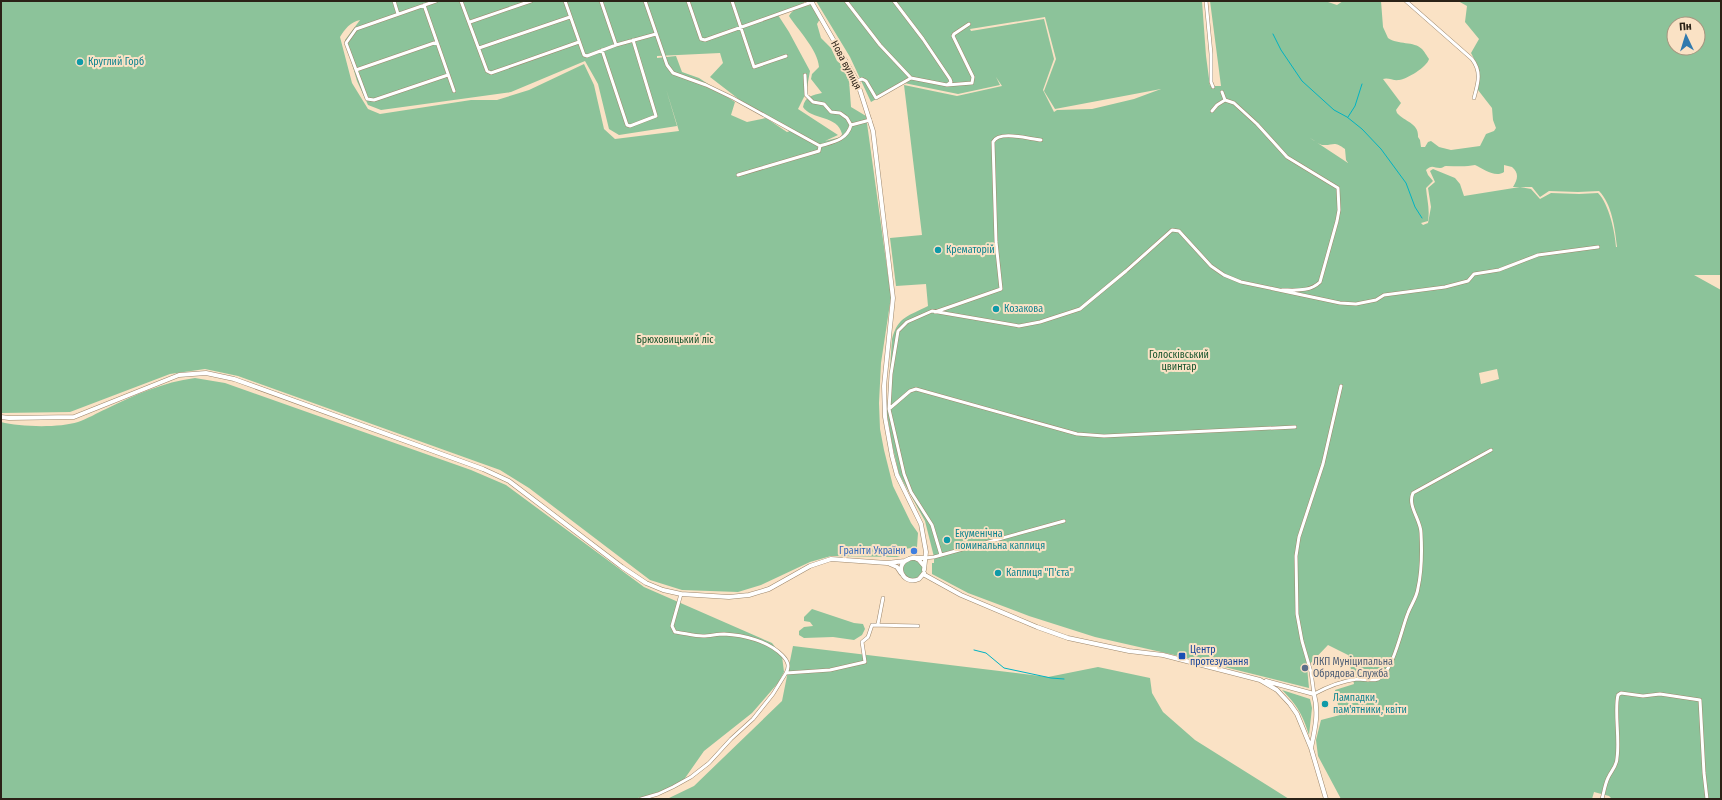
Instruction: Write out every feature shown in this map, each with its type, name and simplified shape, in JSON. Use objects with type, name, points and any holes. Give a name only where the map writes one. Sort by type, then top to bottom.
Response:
[{"type":"street","points":[[394,1],[398,14]]},
{"type":"street","points":[[435,1],[356,29],[346,43],[367,99],[374,100],[448,75]]},
{"type":"street","points":[[462,1],[487,71],[491,73],[579,42]]},
{"type":"street","points":[[470,22],[531,1]]},
{"type":"street","points":[[565,1],[579,42],[584,55],[586,56],[616,45],[656,34]]},
{"type":"street","points":[[601,1],[616,45]]},
{"type":"street","points":[[645,1],[666,65],[673,73],[706,85],[733,98],[820,146],[837,141],[849,133],[851,126],[847,118],[840,113],[831,112],[824,104],[813,102],[806,95],[805,75]]},
{"type":"street","points":[[688,1],[701,39],[705,40],[812,2]]},
{"type":"street","points":[[732,1],[754,67],[786,56]]},
{"type":"street","points":[[846,1],[880,45],[911,78],[947,85],[969,84],[973,81],[966,62],[953,36],[969,24]]},
{"type":"street","points":[[894,1],[923,39],[950,79],[951,82],[947,85]]},
{"type":"street","points":[[1206,1],[1211,54],[1211,82],[1213,88]]},
{"type":"street","points":[[1406,1],[1472,59],[1477,66],[1480,76],[1474,98]]},
{"type":"street","name":"Нова вулиця","points":[[812,2],[857,81],[871,120],[893,298],[885,364],[885,417],[897,475],[921,524],[926,552],[924,572]]},
{"type":"street","points":[[424,5],[454,91]]},
{"type":"street","points":[[479,48],[570,17]]},
{"type":"street","points":[[602,50],[627,125],[629,126],[636,124],[654,118],[656,114],[633,40]]},
{"type":"street","points":[[356,70],[437,42]]},
{"type":"street","points":[[857,81],[862,79],[866,81],[876,98],[911,78]]},
{"type":"street","points":[[1222,92],[1224,100]]},
{"type":"street","points":[[1212,111],[1224,100]]},
{"type":"street","points":[[1224,100],[1234,103],[1287,157],[1338,188],[1339,210],[1337,221],[1320,282],[1316,286],[1309,289],[1274,290]]},
{"type":"street","points":[[851,126],[871,120]]},
{"type":"street","points":[[935,312],[1001,289],[996,242],[993,142],[997,137],[1006,135],[1041,140]]},
{"type":"street","points":[[738,175],[819,151],[820,146]]},
{"type":"street","points":[[941,555],[932,526],[912,492],[904,474],[889,409],[891,374],[898,331],[907,322],[928,312],[1019,326],[1040,322],[1080,309],[1155,247],[1169,232],[1175,230],[1179,231],[1211,266],[1224,275],[1241,282],[1333,302],[1356,304],[1376,300],[1384,295],[1446,287],[1461,283],[1468,281],[1474,274],[1499,270],[1538,255],[1598,247]]},
{"type":"street","points":[[1,417],[74,418],[179,375],[206,373],[234,379],[483,469],[509,481],[622,567],[646,583],[663,590],[681,594],[729,597],[749,595],[769,589],[810,566],[831,559],[887,563],[915,558],[925,558],[941,555],[1064,521]]},
{"type":"street","points":[[1311,748],[1317,718],[1316,705],[1311,672],[1302,642],[1297,614],[1296,556],[1299,537],[1323,464],[1341,386]]},
{"type":"street","points":[[889,409],[910,390],[916,389],[1077,434],[1104,436],[1295,427]]},
{"type":"street","points":[[915,558],[922,562],[924,572],[961,595],[1068,638],[1129,651],[1163,655],[1314,694],[1344,682],[1356,679],[1378,679],[1383,674],[1397,649],[1408,613],[1418,590],[1420,580],[1421,530],[1419,521],[1411,503],[1413,494],[1491,450]]},
{"type":"street","points":[[902,575],[901,567],[905,560]]},
{"type":"street","points":[[887,563],[895,566],[902,575],[908,580],[912,581],[919,579],[924,572]]},
{"type":"street","points":[[641,799],[658,794],[673,787],[691,777],[709,763],[731,739],[753,719],[773,694],[789,669],[788,664],[780,653],[768,644],[736,635],[723,634],[702,636],[675,632],[672,626],[681,594]]},
{"type":"street","points":[[878,624],[883,598]]},
{"type":"street","points":[[786,673],[830,670],[865,662],[862,642],[868,637],[872,625],[918,626]]},
{"type":"street","points":[[1260,680],[1277,690],[1297,714],[1311,748],[1326,799]]},
{"type":"street","points":[[1602,799],[1607,779],[1616,765],[1617,759],[1618,695],[1643,696],[1660,694],[1700,700],[1707,799]]},
{"type":"green space","name":"Брюховицький ліс","points":[[1,1],[804,1],[804,3],[778,15],[810,71],[806,93],[798,109],[838,135],[825,141],[841,137],[842,134],[840,128],[835,124],[812,114],[803,107],[808,98],[822,93],[811,79],[812,74],[819,67],[815,54],[807,40],[789,16],[798,8],[811,5],[820,19],[817,24],[821,38],[831,48],[837,61],[846,68],[851,76],[849,80],[851,107],[866,116],[891,297],[881,363],[879,403],[880,429],[893,486],[911,523],[918,533],[917,547],[905,549],[906,554],[897,557],[831,556],[810,562],[761,585],[738,592],[682,590],[650,580],[529,488],[500,470],[238,376],[205,369],[170,374],[70,412],[1,413]],"holes":[[[360,20],[345,40],[357,81],[368,105],[381,110],[511,92],[585,61],[598,84],[609,129],[619,135],[677,126],[666,89],[679,131],[615,139],[604,129],[594,85],[584,64],[529,90],[497,100],[471,100],[380,114],[368,109],[352,83],[340,37],[351,24]],[[720,53],[723,63],[710,77],[745,104],[793,130],[787,132],[766,118],[747,122],[731,115],[735,102],[699,78],[682,72],[676,56],[657,58],[657,56]]]},
{"type":"green space","name":"Голосківський цвинтар","points":[[816,1],[1202,1],[1210,86],[1221,86],[1210,1],[1325,1],[1337,5],[1343,1],[1381,1],[1383,27],[1388,38],[1396,42],[1419,47],[1429,59],[1425,66],[1403,79],[1383,79],[1401,103],[1396,110],[1397,113],[1414,126],[1418,132],[1421,147],[1425,147],[1428,142],[1431,141],[1439,147],[1451,150],[1480,146],[1486,134],[1494,131],[1496,128],[1493,120],[1492,108],[1478,90],[1478,66],[1471,53],[1479,39],[1465,22],[1467,6],[1458,1],[1721,1],[1721,275],[1694,275],[1721,290],[1721,799],[1612,799],[1609,796],[1594,792],[1592,799],[1341,799],[1318,756],[1316,740],[1321,720],[1340,715],[1335,690],[1354,684],[1348,655],[1328,645],[1307,667],[1309,688],[1095,637],[1029,616],[968,593],[932,574],[932,563],[934,563],[934,557],[925,521],[899,474],[887,414],[892,339],[894,331],[905,318],[928,306],[926,284],[896,286],[890,238],[922,235],[904,85],[957,96],[1002,86],[996,77],[1000,85],[958,94],[904,83],[871,102],[850,57]],"holes":[[[1045,17],[1056,59],[1044,91],[1055,109],[1161,89],[1134,99],[1092,109],[1057,110],[1054,112],[1043,90],[1054,59],[1044,19],[971,31],[970,29]],[[1319,144],[1336,144],[1341,146],[1345,149],[1346,160],[1348,163]],[[1475,165],[1490,172],[1501,174],[1504,172],[1504,165],[1512,167],[1517,174],[1517,179],[1513,187],[1520,187],[1464,196],[1460,184],[1455,178],[1433,169],[1430,171],[1435,182],[1428,188],[1431,207],[1428,223],[1423,225],[1421,223],[1428,221],[1429,217],[1426,188],[1433,181],[1426,170],[1430,167],[1442,168],[1446,166]],[[1520,187],[1532,187],[1540,197],[1549,191],[1599,191],[1610,210],[1617,247],[1613,226],[1608,211],[1598,193],[1551,193],[1540,199],[1531,189]],[[1497,369],[1499,379],[1481,384],[1479,373]]]},
{"type":"green space","points":[[195,378],[225,383],[471,470],[506,485],[644,587],[772,643],[782,656],[784,672],[778,683],[752,713],[704,751],[683,781],[673,787],[645,797],[630,799],[1,799],[1,422],[18,425],[40,426],[70,424],[85,419],[149,390]]},
{"type":"green space","points":[[908,559],[919,560],[924,570],[919,579],[905,578],[901,567]]},
{"type":"green space","points":[[812,609],[854,623],[863,624],[865,629],[862,635],[854,640],[833,637],[804,638],[799,635],[799,631],[804,627],[813,626],[810,622],[804,621],[804,617]]},
{"type":"green space","points":[[793,646],[1048,677],[1098,667],[1150,678],[1152,693],[1163,712],[1195,740],[1289,799],[667,799],[694,786],[782,701]]},
{"type":"green space","points":[[1282,690],[1310,699],[1312,708],[1309,735],[1299,711]]},
{"type":"waterway","points":[[1273,34],[1281,50],[1302,81],[1334,110],[1347,117],[1362,129],[1381,149],[1406,183],[1415,207],[1422,218]]},
{"type":"waterway","points":[[1348,117],[1355,106],[1362,84]]},
{"type":"waterway","points":[[974,650],[986,653],[1004,668],[1051,678],[1064,679]]},
{"type":"place","name":"Круглий Горб","points":[[80,62]]},
{"type":"place","name":"Крематорій","points":[[938,250]]},
{"type":"place","name":"Козакова","points":[[996,309]]},
{"type":"place","name":"Екуменічна поминальна каплиця","points":[[947,540]]},
{"type":"place","name":"Граніти України","points":[[914,551]]},
{"type":"place","name":"Каплиця \"П'єта\"","points":[[998,573]]},
{"type":"place","name":"Центр протезування","points":[[1182,656]]},
{"type":"place","name":"ЛКП Муніципальна Обрядова Служба","points":[[1305,668]]},
{"type":"place","name":"Лампадки, пам'ятники, квіти","points":[[1325,704]]}]
